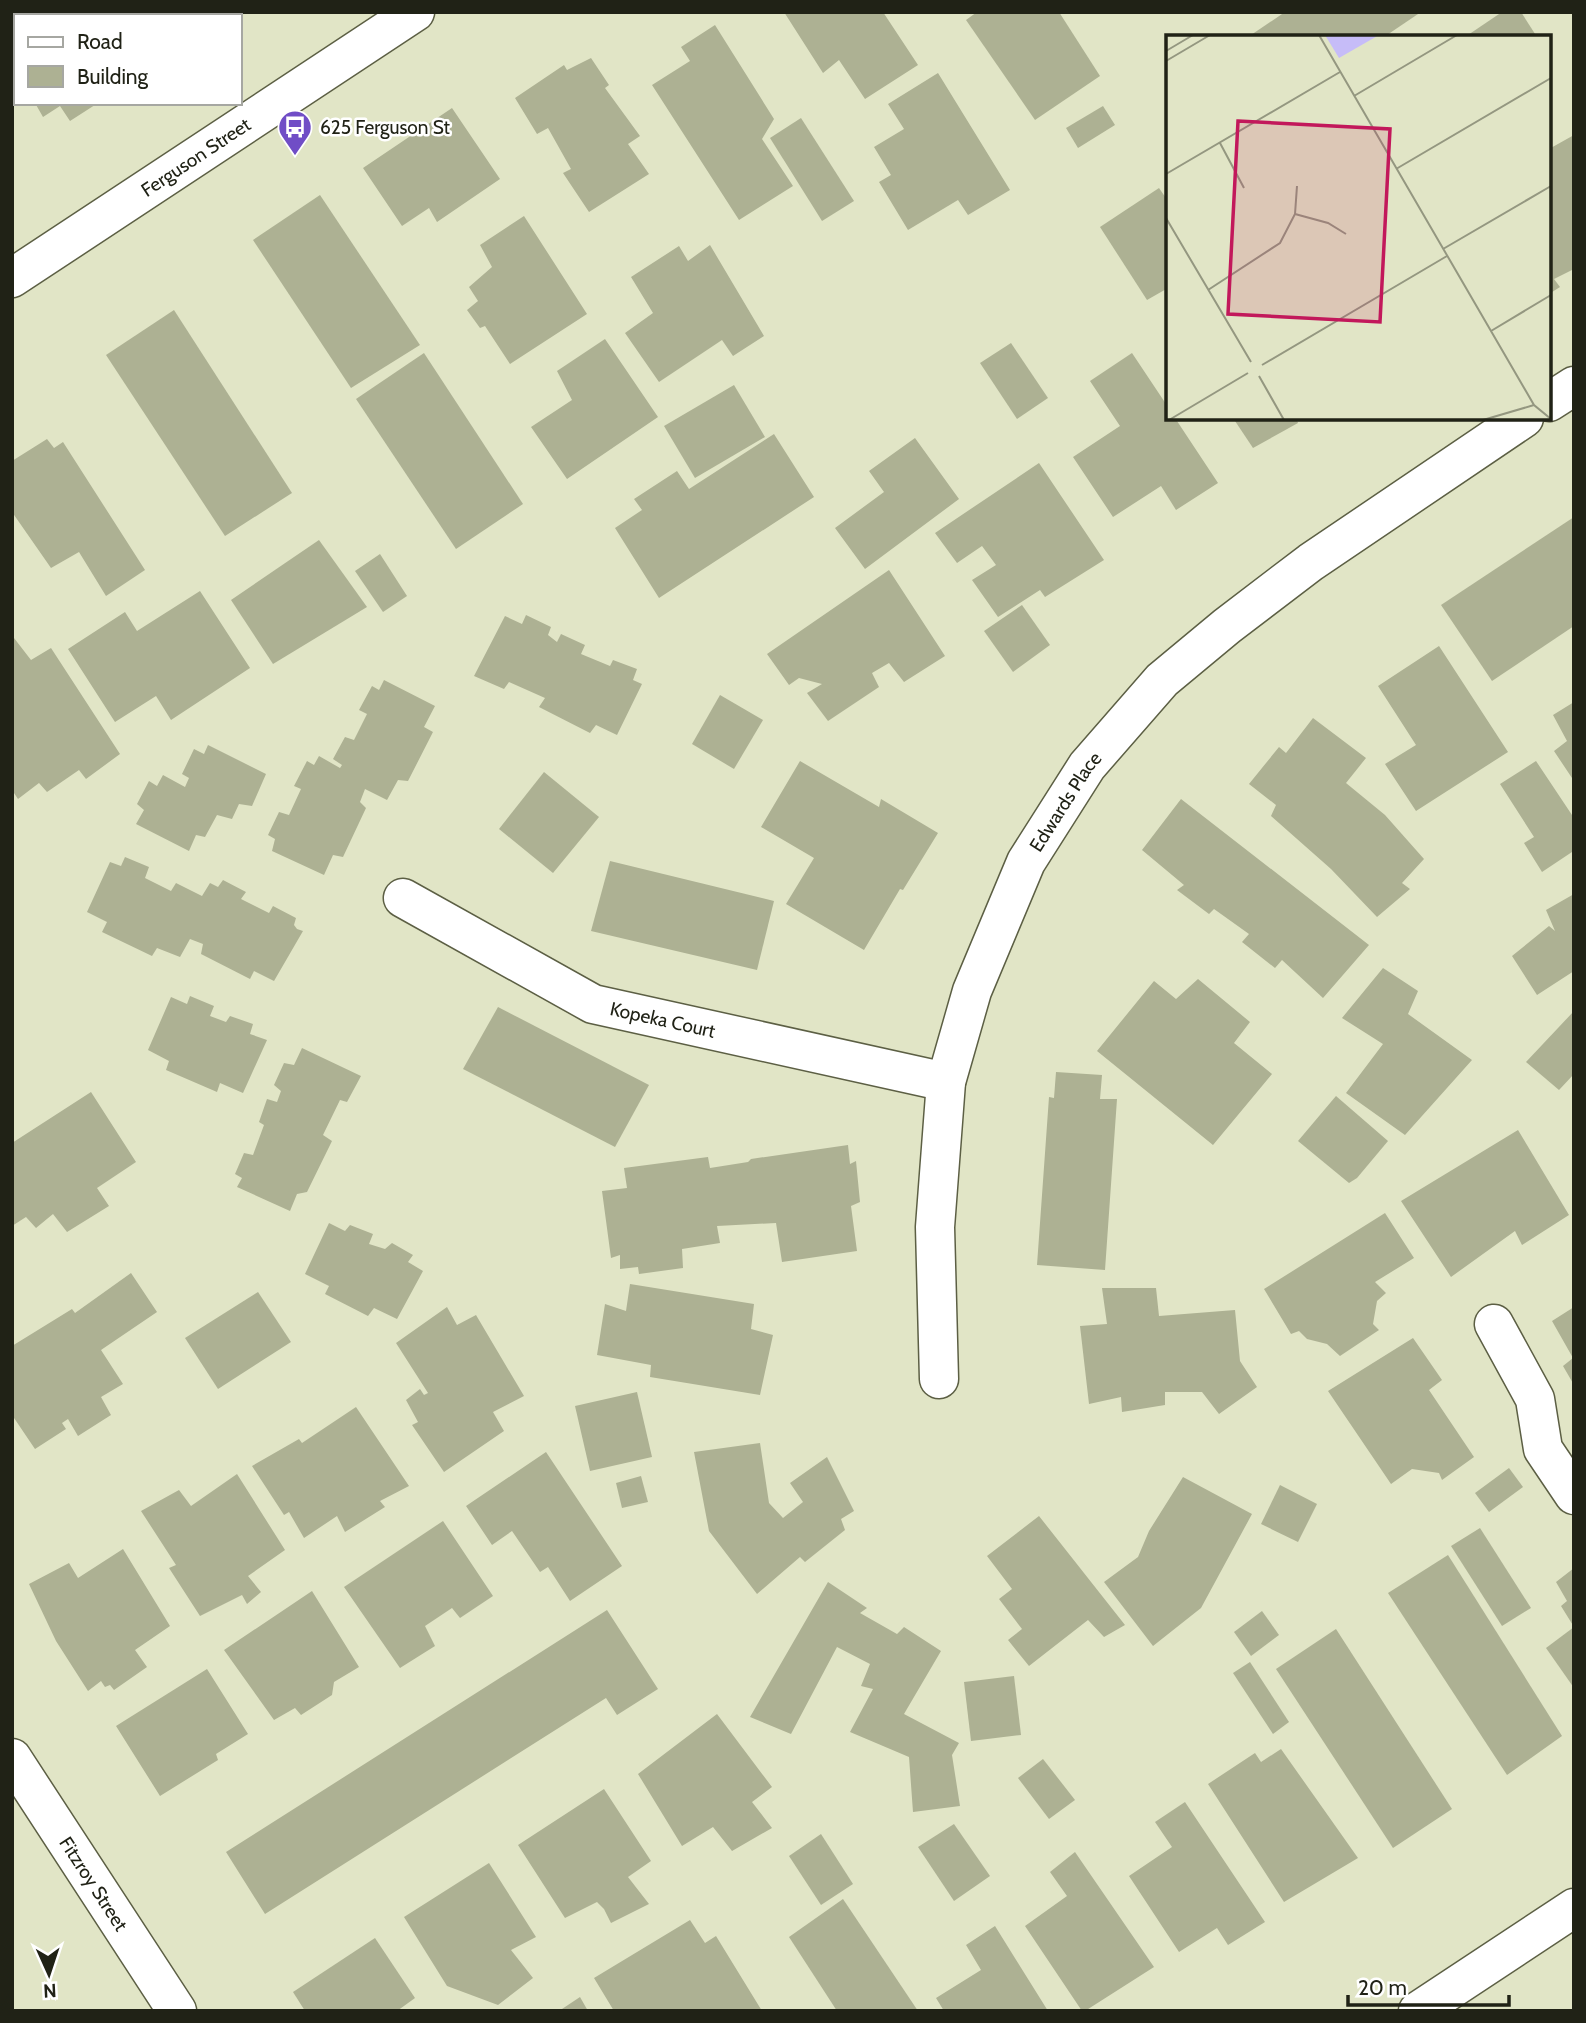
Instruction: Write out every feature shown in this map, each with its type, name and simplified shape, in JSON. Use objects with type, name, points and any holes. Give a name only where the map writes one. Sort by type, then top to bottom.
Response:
[{"type":"street","name":"Ferguson Street","points":[[12,278],[415,12]]},
{"type":"street","points":[[1551,401],[1574,386]]},
{"type":"street","name":"Edwards Place","points":[[939,1379],[935,1227],[946,1082],[972,991],[1026,862],[1087,766],[1162,680],[1311,562],[1521,420]]},
{"type":"street","name":"Kopeka Court","points":[[402,898],[593,1004],[946,1082]]},
{"type":"street","points":[[1494,1324],[1535,1399],[1543,1449],[1574,1495]]},
{"type":"street","name":"Fitzroy Street","points":[[12,1758],[177,2011]]},
{"type":"street","points":[[1418,2011],[1574,1908]]},
{"type":"building","points":[[89,12],[90,14],[32,14]]},
{"type":"building","points":[[784,12],[883,12],[918,65],[865,99],[839,60],[823,73]]},
{"type":"building","points":[[977,12],[1059,12],[1100,76],[1035,120],[966,20]]},
{"type":"building","points":[[1285,12],[1421,12],[1387,35],[1251,35]]},
{"type":"building","points":[[1502,12],[1521,12],[1536,35],[1468,35]]},
{"type":"building","points":[[715,25],[774,119],[762,139],[793,186],[739,220],[652,85],[690,61],[681,47]]},
{"type":"building","points":[[14,33],[14,72],[12,69]]},
{"type":"building","points":[[591,58],[609,85],[605,88],[640,136],[628,144],[649,174],[589,212],[563,173],[571,169],[548,128],[537,134],[515,98],[564,65],[567,70]]},
{"type":"building","points":[[938,73],[1010,190],[968,215],[958,200],[908,230],[879,182],[891,175],[874,147],[904,129],[888,104]]},
{"type":"building","points":[[36,105],[95,105],[70,121],[60,106],[43,117]]},
{"type":"building","points":[[1103,106],[1115,125],[1078,148],[1066,128]]},
{"type":"building","points":[[452,108],[500,179],[437,222],[429,208],[402,226],[363,168]]},
{"type":"building","points":[[801,118],[854,201],[822,221],[770,138]]},
{"type":"building","points":[[1574,135],[1574,269],[1554,279],[1560,287],[1551,293],[1551,148]]},
{"type":"building","points":[[1159,188],[1166,198],[1166,289],[1147,300],[1100,227]]},
{"type":"building","points":[[320,195],[420,345],[351,388],[253,240]]},
{"type":"building","points":[[524,216],[587,314],[510,364],[485,326],[480,328],[467,310],[478,301],[469,287],[492,267],[480,245]]},
{"type":"building","points":[[710,245],[764,336],[733,356],[722,340],[659,382],[625,333],[653,313],[631,277],[679,246],[688,261]]},
{"type":"building","points":[[174,310],[292,493],[225,536],[106,355]]},
{"type":"building","points":[[605,339],[658,417],[567,479],[531,427],[572,400],[557,371]]},
{"type":"building","points":[[1011,343],[1048,398],[1017,419],[980,363]]},
{"type":"building","points":[[424,353],[523,504],[456,549],[356,399]]},
{"type":"building","points":[[1132,353],[1166,404],[1166,420],[1176,420],[1218,483],[1176,510],[1161,486],[1113,517],[1073,457],[1120,426],[1090,381]]},
{"type":"building","points":[[734,385],[765,437],[695,478],[664,426]]},
{"type":"building","points":[[1234,420],[1297,420],[1298,423],[1253,448]]},
{"type":"building","points":[[774,434],[814,497],[659,598],[615,528],[642,510],[634,499],[677,471],[689,489]]},
{"type":"building","points":[[915,438],[959,499],[865,569],[835,528],[884,492],[869,471]]},
{"type":"building","points":[[47,439],[54,448],[63,442],[145,570],[106,596],[79,552],[51,568],[12,512],[12,461]]},
{"type":"building","points":[[1039,463],[1104,560],[1045,597],[1040,590],[998,617],[972,580],[996,565],[982,546],[957,563],[935,533]]},
{"type":"building","points":[[1574,517],[1574,626],[1492,681],[1441,605]]},
{"type":"building","points":[[319,540],[367,607],[273,664],[231,600]]},
{"type":"building","points":[[380,554],[407,596],[383,612],[355,571]]},
{"type":"building","points":[[889,570],[945,656],[904,682],[889,663],[872,673],[879,687],[828,721],[807,693],[822,684],[799,678],[789,685],[767,654]]},
{"type":"building","points":[[200,591],[250,668],[171,720],[156,696],[115,722],[68,649],[125,612],[137,631]]},
{"type":"building","points":[[1022,605],[1050,645],[1013,672],[984,631]]},
{"type":"building","points":[[526,615],[551,627],[548,635],[557,642],[561,634],[585,645],[581,654],[610,666],[613,660],[637,669],[633,680],[642,684],[617,735],[596,725],[590,733],[539,707],[545,698],[509,682],[504,689],[474,676],[505,616],[522,624]]},
{"type":"building","points":[[14,638],[31,660],[51,648],[120,754],[86,779],[79,770],[47,792],[39,783],[18,799],[12,794]]},
{"type":"building","points":[[1439,646],[1508,752],[1416,811],[1385,764],[1416,745],[1378,686]]},
{"type":"building","points":[[384,680],[435,706],[424,727],[433,732],[408,781],[398,780],[387,800],[365,789],[360,802],[366,808],[343,857],[333,855],[324,875],[272,851],[275,839],[268,835],[279,812],[289,815],[301,789],[294,786],[307,761],[314,765],[319,756],[340,768],[342,765],[333,759],[345,737],[354,740],[367,714],[359,710],[372,686],[379,690]]},
{"type":"building","points":[[720,695],[763,720],[734,769],[692,744]]},
{"type":"building","points":[[1574,702],[1574,781],[1554,751],[1567,741],[1553,715]]},
{"type":"building","points":[[1313,718],[1366,758],[1346,783],[1385,815],[1424,859],[1402,883],[1410,889],[1377,917],[1331,869],[1271,816],[1276,805],[1249,784],[1279,747],[1286,753]]},
{"type":"building","points":[[208,745],[266,774],[252,806],[239,804],[232,819],[217,815],[205,837],[196,835],[189,851],[136,824],[144,810],[137,804],[149,781],[157,786],[163,775],[185,787],[189,778],[182,774],[194,749],[204,754]]},
{"type":"building","points":[[800,761],[879,807],[881,799],[938,833],[903,890],[900,889],[864,950],[786,904],[814,858],[761,827]]},
{"type":"building","points":[[1536,761],[1574,818],[1574,855],[1572,852],[1542,872],[1524,843],[1534,837],[1500,784]]},
{"type":"building","points":[[544,772],[599,817],[553,873],[499,829]]},
{"type":"building","points":[[1181,799],[1369,945],[1323,998],[1282,960],[1275,968],[1242,942],[1249,934],[1214,909],[1209,914],[1177,890],[1184,885],[1142,850]]},
{"type":"building","points":[[125,857],[149,867],[145,878],[171,891],[176,883],[202,896],[210,883],[218,887],[223,880],[246,892],[241,899],[269,913],[273,906],[296,918],[294,925],[303,931],[274,981],[254,971],[250,979],[201,954],[203,944],[190,939],[180,957],[157,948],[152,956],[102,932],[107,922],[87,912],[110,862],[121,866]]},
{"type":"building","points":[[610,861],[774,901],[757,970],[591,931]]},
{"type":"building","points":[[1574,894],[1574,971],[1537,995],[1512,956],[1549,926],[1555,931],[1546,910]]},
{"type":"building","points":[[1383,968],[1418,991],[1408,1014],[1472,1060],[1405,1135],[1346,1093],[1383,1044],[1342,1018]]},
{"type":"building","points":[[1198,979],[1250,1022],[1234,1043],[1272,1074],[1213,1145],[1097,1051],[1154,981],[1176,999]]},
{"type":"building","points":[[190,996],[214,1006],[210,1016],[226,1022],[230,1016],[253,1024],[250,1034],[267,1040],[243,1093],[220,1083],[217,1092],[166,1070],[169,1061],[148,1050],[171,997],[187,1004]]},
{"type":"building","points":[[498,1007],[649,1085],[615,1147],[463,1069]]},
{"type":"building","points":[[1574,1011],[1574,1074],[1559,1090],[1526,1062]]},
{"type":"building","points":[[302,1048],[361,1076],[347,1102],[340,1100],[323,1135],[332,1141],[307,1192],[297,1194],[290,1211],[237,1187],[242,1178],[235,1174],[244,1153],[253,1155],[264,1125],[259,1122],[267,1099],[277,1102],[281,1091],[274,1085],[284,1063],[294,1065]]},
{"type":"building","points":[[1056,1072],[1102,1075],[1100,1099],[1117,1099],[1105,1270],[1037,1265],[1049,1097],[1054,1098]]},
{"type":"building","points":[[91,1092],[136,1162],[97,1188],[109,1206],[67,1232],[53,1214],[36,1228],[26,1217],[12,1226],[12,1143]]},
{"type":"building","points":[[1336,1096],[1388,1141],[1357,1178],[1349,1183],[1298,1141]]},
{"type":"building","points":[[1518,1130],[1569,1215],[1522,1245],[1515,1231],[1451,1277],[1401,1201]]},
{"type":"building","points":[[848,1145],[850,1164],[856,1161],[860,1202],[851,1206],[857,1251],[782,1262],[776,1223],[717,1226],[720,1243],[682,1249],[683,1268],[639,1274],[638,1267],[620,1269],[620,1255],[611,1258],[602,1191],[627,1188],[624,1168],[708,1157],[710,1168],[748,1162],[751,1159]]},
{"type":"building","points":[[1385,1213],[1414,1258],[1375,1282],[1386,1293],[1377,1301],[1373,1324],[1379,1330],[1340,1356],[1327,1344],[1307,1339],[1299,1331],[1291,1334],[1264,1289]]},
{"type":"building","points":[[329,1223],[345,1231],[350,1225],[373,1234],[369,1244],[385,1249],[392,1243],[413,1255],[408,1262],[423,1271],[397,1319],[374,1308],[368,1316],[325,1294],[329,1286],[305,1274]]},
{"type":"building","points":[[131,1273],[157,1312],[101,1350],[123,1384],[101,1397],[111,1415],[78,1436],[68,1419],[62,1423],[66,1429],[35,1449],[12,1415],[12,1346],[72,1309],[75,1313]]},
{"type":"building","points":[[630,1284],[754,1304],[751,1329],[773,1335],[760,1395],[650,1377],[651,1365],[597,1355],[605,1304],[626,1311]]},
{"type":"building","points":[[1102,1288],[1156,1288],[1159,1316],[1235,1310],[1240,1361],[1257,1387],[1219,1414],[1202,1392],[1165,1392],[1165,1405],[1122,1412],[1121,1397],[1089,1404],[1080,1326],[1107,1324]]},
{"type":"building","points":[[258,1292],[291,1342],[218,1389],[185,1338]]},
{"type":"building","points":[[447,1307],[457,1325],[476,1315],[524,1396],[493,1412],[504,1431],[444,1472],[412,1425],[418,1422],[406,1400],[420,1389],[424,1395],[428,1393],[396,1343]]},
{"type":"building","points":[[1574,1307],[1574,1385],[1563,1366],[1573,1358],[1552,1321]]},
{"type":"building","points":[[1413,1338],[1442,1380],[1429,1390],[1474,1457],[1442,1480],[1439,1473],[1412,1469],[1391,1484],[1328,1391]]},
{"type":"building","points":[[637,1392],[652,1457],[590,1471],[575,1406]]},
{"type":"building","points":[[356,1407],[409,1486],[380,1501],[385,1507],[345,1532],[337,1516],[304,1538],[289,1512],[284,1515],[252,1466],[299,1439],[302,1443]]},
{"type":"building","points":[[760,1443],[769,1503],[783,1518],[803,1502],[790,1483],[827,1457],[854,1511],[841,1519],[845,1530],[805,1562],[800,1557],[757,1594],[709,1531],[694,1452]]},
{"type":"building","points":[[546,1452],[622,1566],[570,1601],[548,1567],[540,1572],[512,1531],[492,1545],[466,1506]]},
{"type":"building","points":[[1509,1468],[1523,1487],[1489,1512],[1475,1493]]},
{"type":"building","points":[[237,1474],[285,1550],[248,1576],[261,1592],[247,1604],[242,1595],[200,1616],[169,1568],[176,1565],[141,1511],[179,1490],[191,1506]]},
{"type":"building","points":[[641,1476],[648,1502],[622,1508],[616,1483]]},
{"type":"building","points":[[1183,1477],[1252,1514],[1201,1608],[1153,1646],[1104,1582],[1138,1557],[1149,1531]]},
{"type":"building","points":[[1280,1485],[1317,1504],[1298,1542],[1261,1524]]},
{"type":"building","points":[[1039,1516],[1125,1625],[1104,1637],[1088,1620],[1029,1666],[1008,1640],[1022,1629],[999,1599],[1012,1589],[987,1556]]},
{"type":"building","points":[[443,1521],[493,1596],[460,1618],[452,1608],[425,1626],[435,1646],[400,1668],[344,1587]]},
{"type":"building","points":[[1480,1528],[1531,1608],[1502,1626],[1451,1546]]},
{"type":"building","points":[[123,1549],[170,1626],[135,1650],[147,1667],[114,1690],[110,1685],[105,1687],[101,1681],[88,1691],[56,1641],[29,1584],[69,1563],[78,1578]]},
{"type":"building","points":[[1448,1555],[1562,1736],[1507,1775],[1388,1593]]},
{"type":"building","points":[[1574,1568],[1574,1627],[1561,1606],[1567,1601],[1556,1582]]},
{"type":"building","points":[[828,1582],[867,1608],[860,1613],[897,1634],[904,1627],[941,1651],[904,1714],[959,1743],[952,1755],[960,1806],[913,1812],[909,1757],[850,1732],[873,1689],[861,1686],[870,1664],[837,1647],[791,1734],[750,1717]]},
{"type":"building","points":[[312,1591],[359,1667],[334,1682],[332,1695],[301,1715],[295,1708],[274,1720],[224,1650]]},
{"type":"building","points":[[607,1610],[658,1689],[617,1715],[606,1698],[265,1914],[226,1852]]},
{"type":"building","points":[[1262,1611],[1279,1635],[1251,1656],[1234,1632]]},
{"type":"building","points":[[1574,1627],[1574,1688],[1546,1648]]},
{"type":"building","points":[[1336,1629],[1452,1809],[1393,1848],[1276,1669]]},
{"type":"building","points":[[1250,1662],[1289,1722],[1273,1734],[1233,1673]]},
{"type":"building","points":[[207,1669],[248,1734],[216,1754],[218,1760],[160,1796],[116,1726]]},
{"type":"building","points":[[1014,1676],[1021,1735],[971,1741],[964,1682]]},
{"type":"building","points":[[717,1714],[772,1787],[752,1802],[772,1828],[732,1851],[713,1827],[682,1846],[638,1774]]},
{"type":"building","points":[[1281,1749],[1358,1858],[1284,1902],[1208,1784],[1255,1753],[1261,1762]]},
{"type":"building","points":[[1043,1759],[1075,1800],[1049,1819],[1018,1778]]},
{"type":"building","points":[[604,1789],[651,1861],[628,1877],[649,1904],[611,1923],[597,1902],[565,1918],[518,1845]]},
{"type":"building","points":[[1185,1802],[1265,1922],[1228,1945],[1217,1928],[1179,1952],[1129,1876],[1172,1847],[1155,1822]]},
{"type":"building","points":[[954,1824],[990,1876],[954,1901],[918,1847]]},
{"type":"building","points":[[821,1834],[853,1884],[821,1905],[789,1856]]},
{"type":"building","points":[[1075,1852],[1154,1967],[1085,2011],[1082,2011],[1025,1926],[1067,1896],[1050,1872]]},
{"type":"building","points":[[489,1863],[536,1937],[511,1950],[533,1978],[498,2005],[447,1986],[404,1917]]},
{"type":"building","points":[[843,1899],[918,2011],[837,2011],[789,1937]]},
{"type":"building","points":[[690,1920],[705,1943],[716,1936],[762,2011],[614,2011],[594,1978]]},
{"type":"building","points":[[995,1926],[1048,2011],[944,2011],[936,1998],[981,1970],[966,1945]]},
{"type":"building","points":[[375,1938],[415,1998],[397,2011],[305,2011],[293,1992]]},
{"type":"building","points":[[580,1997],[588,2011],[559,2011]]},
{"type":"place","name":"625 Ferguson St","points":[[295,157]]}]
